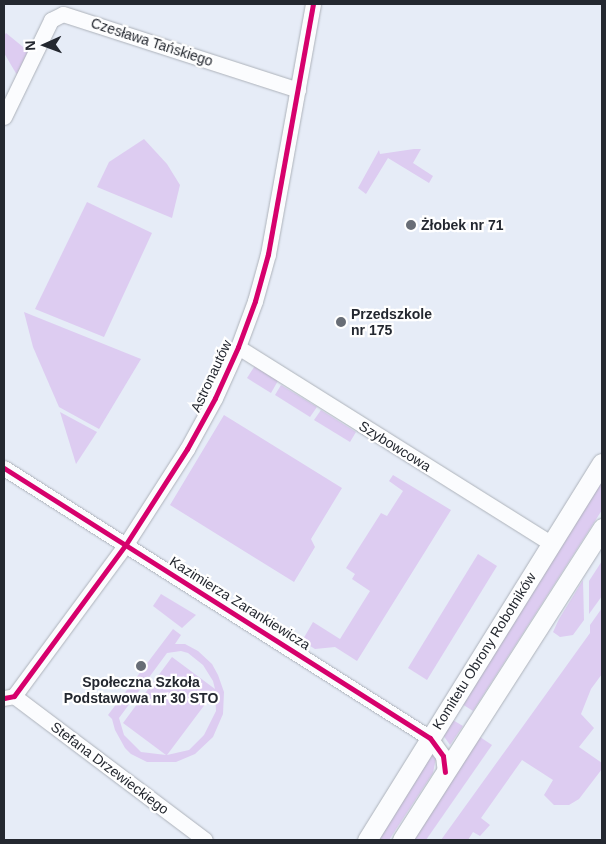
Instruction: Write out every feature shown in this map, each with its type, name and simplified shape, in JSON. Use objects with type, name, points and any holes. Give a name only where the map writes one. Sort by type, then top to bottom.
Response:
[{"type":"street","name":"Astronautów","points":[[9,697],[126,544],[187,449],[215,398],[238,347],[255,301],[268,254],[313,4]]},
{"type":"street","name":"Czesława Tańskiego","points":[[4,117],[52,20],[63,14],[298,90]]},
{"type":"street","name":"Szybowcowa","points":[[238,347],[552,544]]},
{"type":"street","name":"Komitetu Obrony Robotników","points":[[367,840],[602,463]]},
{"type":"street","name":"Kazimierza Zarankiewicza","points":[[4,468],[430,738],[443,756],[446,772]]},
{"type":"street","points":[[402,840],[602,528]]},
{"type":"street","name":"Stefana Drzewieckiego","points":[[9,697],[205,840]]},
{"type":"shaded area","points":[[6,33],[28,51],[17,75],[4,53],[4,36]]},
{"type":"shaded area","points":[[144,139],[167,164],[180,185],[172,218],[97,187],[109,162]]},
{"type":"shaded area","points":[[421,149],[413,163],[433,176],[429,183],[388,158],[366,194],[358,188],[379,150],[380,154]]},
{"type":"shaded area","points":[[87,202],[152,233],[104,337],[35,309]]},
{"type":"shaded area","points":[[24,312],[141,359],[99,429],[59,407],[33,347]]},
{"type":"shaded area","points":[[256,364],[279,379],[271,393],[247,378]]},
{"type":"shaded area","points":[[281,385],[317,407],[310,417],[275,395]]},
{"type":"shaded area","points":[[321,410],[356,432],[350,442],[314,420]]},
{"type":"shaded area","points":[[60,412],[97,432],[76,464]]},
{"type":"shaded area","points":[[224,415],[342,488],[311,539],[315,547],[294,582],[170,505]]},
{"type":"shaded area","points":[[393,475],[451,510],[357,661],[335,647],[315,649],[302,641],[313,622],[340,639],[370,591],[352,579],[355,574],[346,568],[381,513],[387,516],[403,491],[389,481]]},
{"type":"shaded area","points":[[602,479],[602,510],[473,711],[462,704]]},
{"type":"shaded area","points":[[602,549],[583,580],[584,620],[573,635],[560,637],[553,632],[559,619]]},
{"type":"shaded area","points":[[478,554],[497,566],[427,680],[408,668]]},
{"type":"shaded area","points":[[602,561],[602,596],[589,614],[589,581]]},
{"type":"shaded area","points":[[161,594],[196,615],[182,628],[153,606]]},
{"type":"shaded area","points":[[602,608],[602,674],[591,689],[581,714],[594,728],[579,747],[602,763],[602,769],[579,799],[569,805],[554,805],[544,795],[553,780],[522,760],[481,818],[490,825],[480,836],[473,832],[468,840],[441,840],[590,633],[590,625]]},
{"type":"shaded area","points":[[173,629],[181,635],[175,644],[185,644],[198,651],[212,664],[224,692],[223,714],[213,737],[195,754],[176,762],[147,762],[131,754],[125,748],[115,730],[112,719],[108,715]],"holes":[[[181,651],[188,653],[203,665],[213,681],[215,689],[172,657],[123,723],[166,755],[141,752],[124,735],[119,718],[167,653]],[[215,691],[216,711],[204,735],[189,750],[167,755]]]},
{"type":"shaded area","points":[[451,719],[463,726],[450,745],[443,735]]},
{"type":"shaded area","points":[[480,737],[492,745],[426,840],[413,840]]},
{"type":"shaded area","points":[[433,753],[436,758],[433,773],[389,840],[377,840]]},
{"type":"cycle path","points":[[4,698],[14,696],[126,544],[187,449],[215,398],[238,347],[255,301],[268,254],[313,4]]},
{"type":"cycle path","points":[[4,468],[430,738],[443,756],[445,772]]},
{"type":"place","name":"Żłobek nr 71","points":[[411,225]]},
{"type":"place","name":"Przedszkole nr 175","points":[[341,322]]},
{"type":"place","name":"Społeczna Szkoła Podstawowa nr 30 STO","points":[[141,666]]}]
